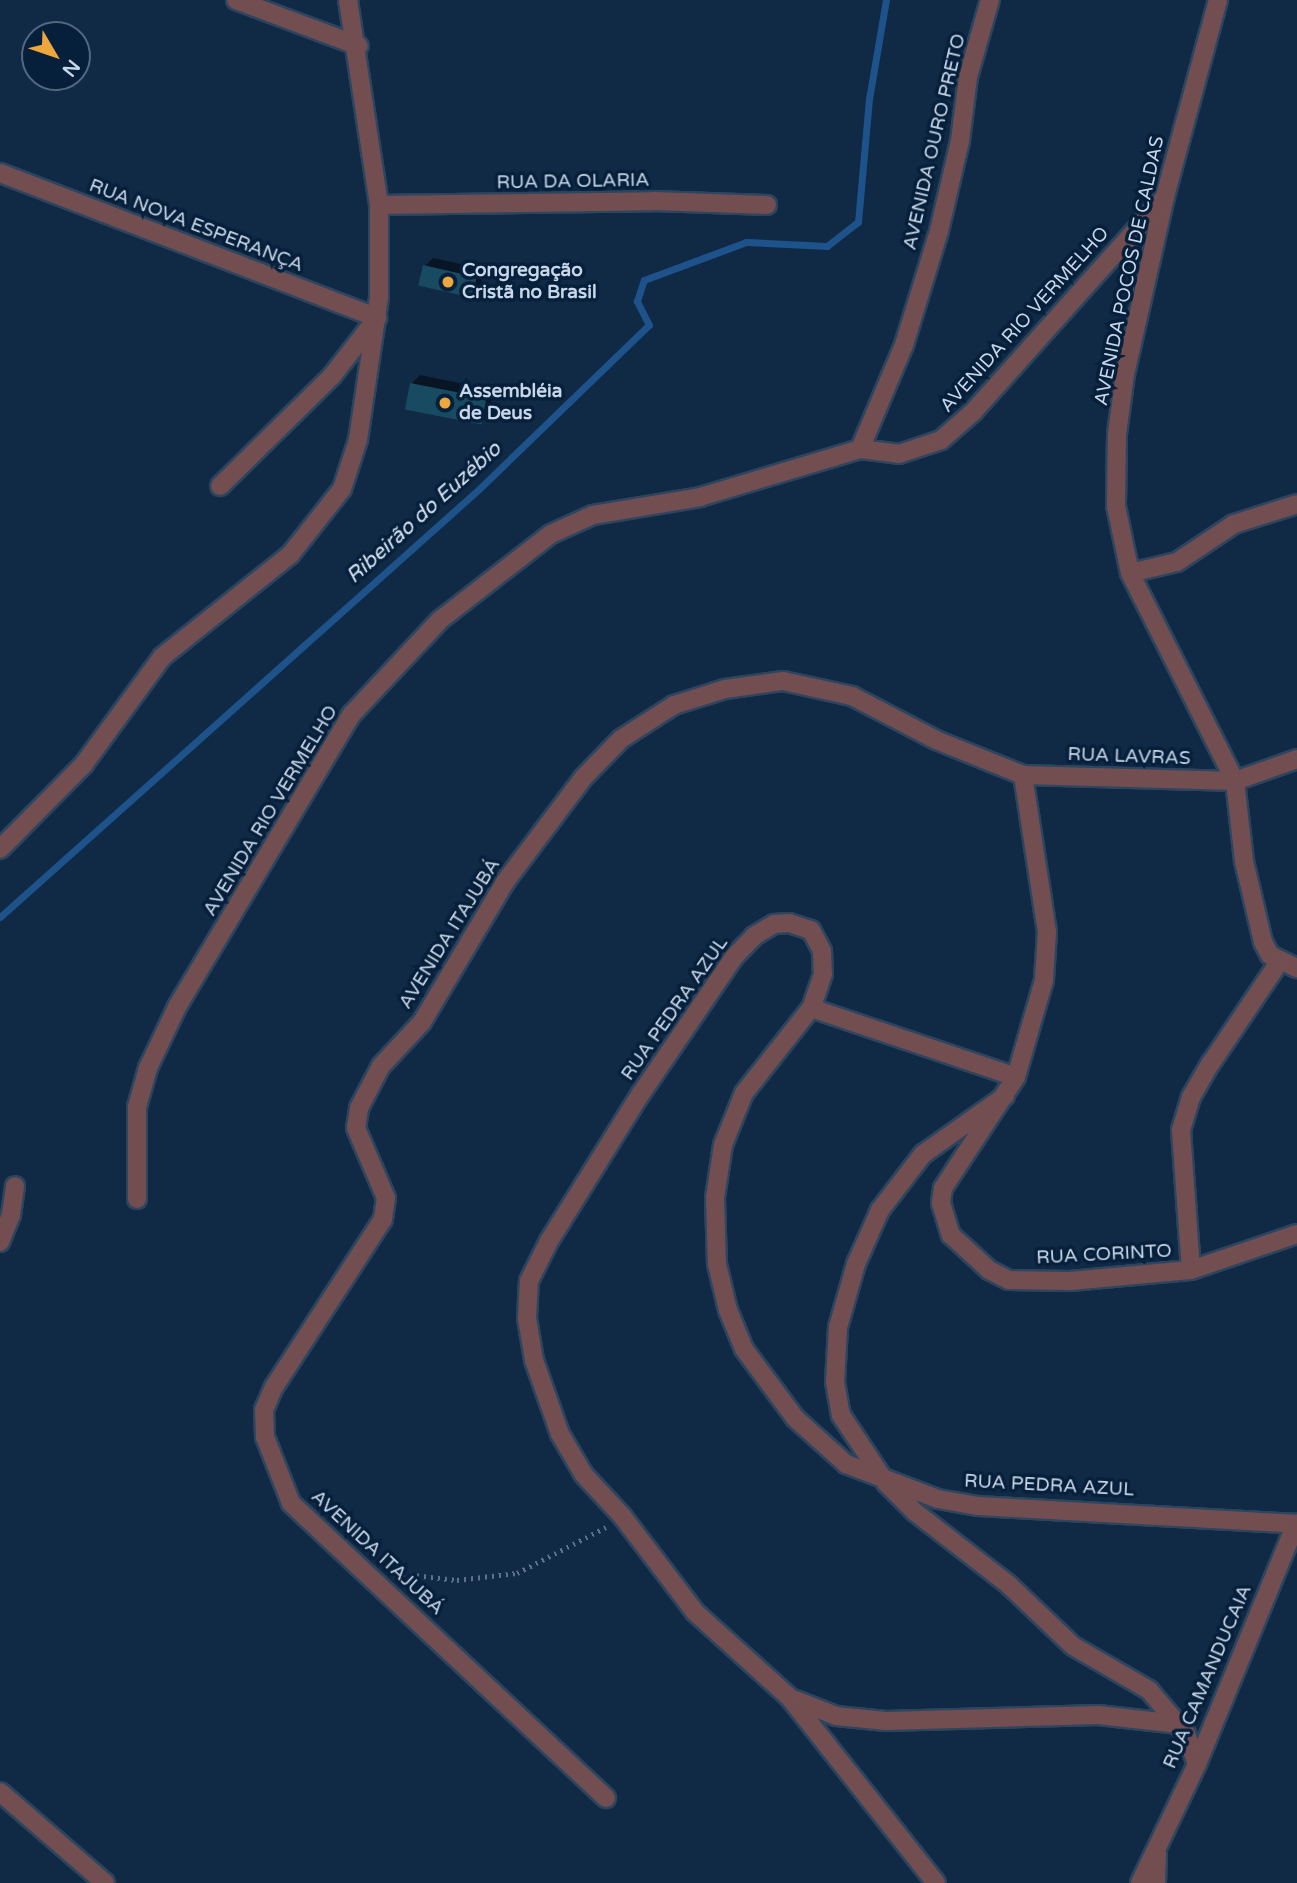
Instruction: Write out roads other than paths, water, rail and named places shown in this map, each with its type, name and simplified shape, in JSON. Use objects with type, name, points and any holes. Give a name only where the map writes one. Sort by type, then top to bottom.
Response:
[{"type":"street","points":[[236,0],[359,46]]},
{"type":"street","points":[[0,849],[84,764],[162,657],[290,555],[342,489],[358,440],[377,318],[379,205],[359,46],[348,0],[363,0]]},
{"type":"street","name":"AVENIDA OURO PRETO","points":[[860,449],[904,345],[939,232],[960,141],[968,78],[990,0]]},
{"type":"street","name":"AVENIDA POCOS DE CALDAS","points":[[1218,0],[1165,197],[1125,374],[1117,434],[1116,506],[1130,573],[1235,781],[1254,917],[1270,956],[1279,962]]},
{"type":"street","name":"RUA NOVA ESPERANÇA","points":[[0,173],[377,318]]},
{"type":"street","name":"AVENIDA RIO VERMELHO","points":[[136,1199],[137,1107],[148,1068],[177,1007],[352,714],[440,620],[551,534],[593,515],[700,497],[860,449],[899,454],[941,440],[973,412],[1165,197]]},
{"type":"street","name":"RUA DA OLARIA","points":[[379,205],[654,201],[767,205]]},
{"type":"street","points":[[220,486],[332,376],[377,318]]},
{"type":"street","points":[[1130,573],[1177,562],[1234,524],[1297,504]]},
{"type":"street","name":"AVENIDA ITAJUBÁ","points":[[606,1798],[291,1503],[272,1461],[265,1437],[264,1410],[274,1387],[383,1219],[386,1198],[356,1128],[359,1108],[381,1066],[429,1012],[505,882],[583,778],[621,739],[674,705],[725,689],[783,681],[852,696],[936,740],[1023,775]]},
{"type":"street","points":[[1235,781],[1297,759]]},
{"type":"street","name":"RUA LAVRAS","points":[[1023,775],[1235,781]]},
{"type":"street","name":"RUA CORINTO","points":[[1023,775],[1047,932],[1044,979],[1016,1077],[943,1188],[944,1220],[961,1247],[1009,1280],[1070,1281],[1191,1270],[1297,1234]]},
{"type":"street","name":"RUA PEDRA AZUL","points":[[789,1697],[695,1612],[623,1517],[584,1475],[560,1434],[534,1360],[527,1318],[529,1281],[549,1241],[640,1095],[734,957],[754,936],[781,923],[811,930],[822,951],[823,974],[811,1008],[744,1093],[723,1145],[716,1198],[717,1264],[728,1310],[744,1349],[795,1418],[846,1464],[886,1483],[978,1506],[1296,1524]]},
{"type":"street","points":[[1191,1270],[1181,1129],[1191,1097],[1279,962],[1297,968]]},
{"type":"street","points":[[811,1008],[1016,1077]]},
{"type":"street","points":[[1005,1096],[923,1154],[880,1210],[856,1264],[838,1327],[835,1382],[841,1415],[886,1483],[915,1512],[1009,1585],[1073,1646],[1149,1690],[1178,1724],[1197,1763]]},
{"type":"street","points":[[0,1242],[11,1215],[15,1186]]},
{"type":"street","name":"RUA CAMANDUCAIA","points":[[1140,1883],[1197,1763],[1296,1524]]},
{"type":"street","points":[[789,1697],[836,1716],[886,1721],[1098,1716],[1178,1724]]},
{"type":"street","points":[[789,1697],[936,1883]]},
{"type":"street","points":[[0,1792],[105,1883]]},
{"type":"street","name":"RUA CAMANDUCAIA","points":[[1156,1883],[1157,1846]]},
{"type":"waterway","name":"Ribeirão do Euzébio","points":[[0,917],[479,489],[649,325],[637,301],[644,280],[746,242],[827,246],[858,222],[869,99],[886,0]]},
{"type":"place","name":"Congregação Cristã no Brasil","points":[[448,282]]},
{"type":"place","name":"Assembléia de Deus","points":[[445,403]]}]
